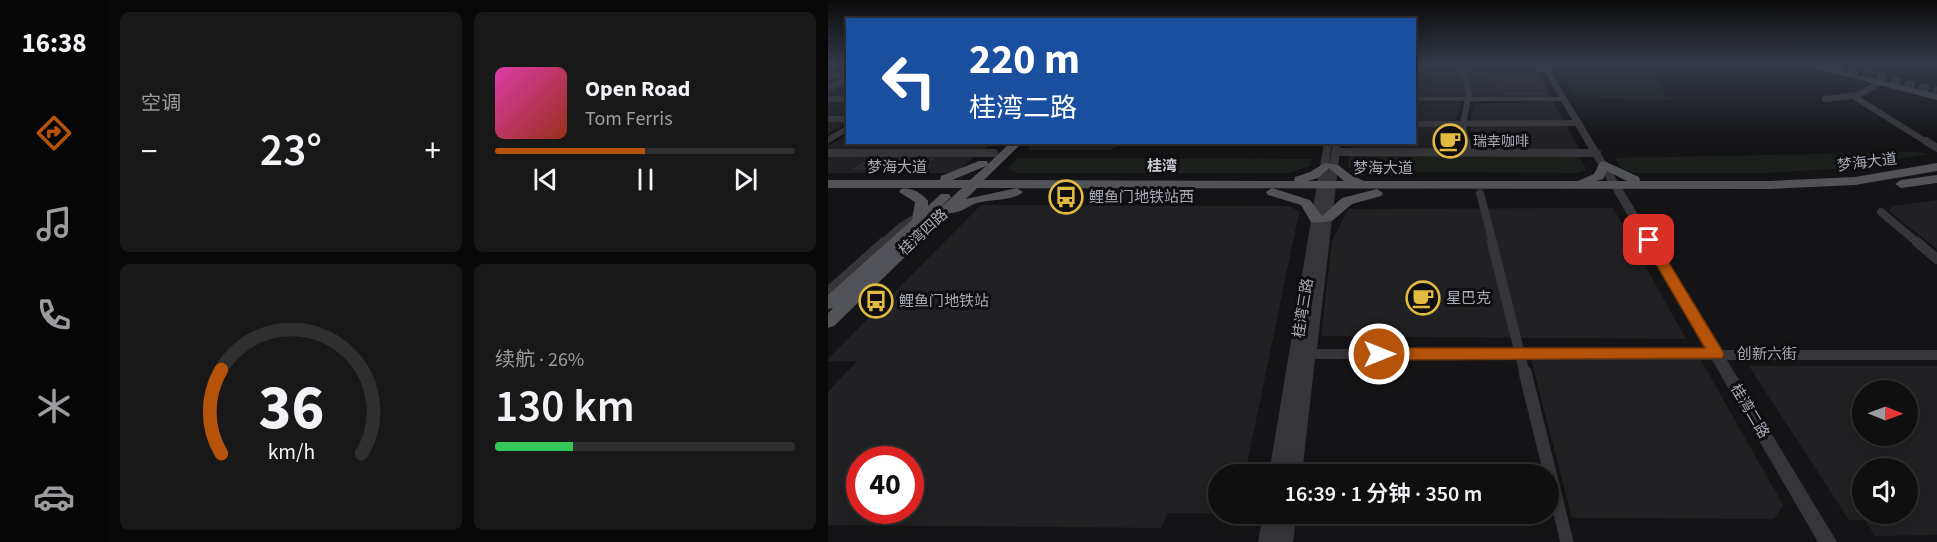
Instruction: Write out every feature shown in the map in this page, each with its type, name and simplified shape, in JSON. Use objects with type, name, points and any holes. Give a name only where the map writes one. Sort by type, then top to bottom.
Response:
[{"type":"main road","points":[[1912,89],[1937,95]]},
{"type":"main road","points":[[1915,89],[1937,95]]},
{"type":"main road","name":"桂湾四路","points":[[962,188],[983,163],[995,158],[1005,144]]},
{"type":"main road","name":"桂湾四路","points":[[828,322],[926,217],[995,158],[1015,144]]},
{"type":"main road","points":[[995,158],[994,173],[996,176],[1018,188]]},
{"type":"main road","points":[[910,188],[946,179],[983,163]]},
{"type":"main road","points":[[1570,184],[1595,178],[1602,173],[1604,164],[1626,177],[1664,184]]},
{"type":"main road","points":[[1274,188],[1308,178],[1329,166],[1347,178],[1377,188]]},
{"type":"main road","name":"梦海大道","points":[[828,184],[910,188],[1377,188],[1570,184],[1618,188],[1664,184],[1829,182],[1876,178],[1937,167]]},
{"type":"main road","name":"梦海大道","points":[[1377,188],[1480,192],[1618,188],[1834,191],[1937,179]]},
{"type":"main road","points":[[910,188],[921,199],[926,217],[973,200],[1018,188]]},
{"type":"main road","name":"梦海大道","points":[[828,192],[910,188]]},
{"type":"main road","points":[[1274,188],[1303,201],[1322,219],[1351,199],[1377,188]]},
{"type":"main road","name":"桂湾四路","points":[[828,304],[891,254]]},
{"type":"street","points":[[1466,89],[1468,99],[1463,124],[1468,153]]},
{"type":"street","name":"桂湾二路","points":[[1558,89],[1828,542]]},
{"type":"street","points":[[1825,99],[1853,96],[1870,89]]},
{"type":"street","points":[[1853,96],[1937,148]]},
{"type":"street","points":[[828,99],[846,99]]},
{"type":"street","points":[[1416,99],[1564,99]]},
{"type":"street","points":[[828,119],[846,119]]},
{"type":"street","points":[[1416,124],[1579,123]]},
{"type":"street","points":[[828,140],[846,129]]},
{"type":"street","points":[[1334,146],[1468,153],[1597,153]]},
{"type":"street","name":"桂湾三路","points":[[1293,464],[1296,398],[1329,166],[1334,146]]},
{"type":"street","points":[[828,153],[995,158]]},
{"type":"street","points":[[1480,192],[1567,542]]},
{"type":"street","points":[[1881,212],[1937,259]]},
{"type":"street","points":[[828,292],[902,226],[926,217]]},
{"type":"street","name":"桂湾三路","points":[[1280,464],[1309,354],[1322,219]]},
{"type":"street","name":"创新六街","points":[[1309,354],[1520,354],[1718,358],[1937,355]]},
{"type":"street","points":[[1268,542],[1270,524]]},
{"type":"street","points":[[1284,542],[1286,524]]},
{"type":"shaded area","points":[[828,89],[846,89],[846,124],[828,134]]},
{"type":"shaded area","points":[[1416,89],[1548,89],[1552,97],[1416,97]]},
{"type":"shaded area","points":[[1570,89],[1662,89],[1667,97],[1679,100],[1601,98],[1599,95],[1574,95]]},
{"type":"shaded area","points":[[1553,101],[1580,150],[1479,150],[1472,147],[1470,121],[1474,104]]},
{"type":"shaded area","points":[[1416,102],[1458,102],[1461,104],[1456,120],[1416,122]]},
{"type":"shaded area","points":[[1416,126],[1454,128],[1455,148],[1450,150],[1357,150],[1352,148],[1353,144],[1416,144]]},
{"type":"shaded area","points":[[846,135],[846,144],[990,144],[958,170],[947,173],[828,173],[828,146]]},
{"type":"shaded area","points":[[1033,144],[1120,144],[1111,150],[1027,150]]},
{"type":"shaded area","points":[[1915,152],[1927,154],[1848,168],[1767,173],[1634,173],[1622,169],[1615,158]]},
{"type":"shaded area","points":[[1349,156],[1579,156],[1587,170],[1578,173],[1359,172],[1348,167]]},
{"type":"shaded area","points":[[1017,158],[1312,159],[1310,166],[1288,173],[1017,173],[1008,168]]},
{"type":"shaded area","points":[[1937,200],[1937,249],[1889,211],[1892,206]]},
{"type":"shaded area","points":[[981,205],[1290,206],[1299,212],[1247,464],[1208,464],[1208,513],[1168,513],[1161,528],[828,525],[828,392],[857,361],[828,361]]},
{"type":"shaded area","points":[[1613,208],[1686,339],[1321,336],[1332,241],[1348,209]]},
{"type":"shaded area","points":[[1531,359],[1701,360],[1783,505],[1774,519],[1572,518]]},
{"type":"shaded area","points":[[1749,366],[1937,366],[1937,535],[1875,536],[1868,524],[1918,524],[1918,458],[1852,458],[1852,520],[1849,520]]},
{"type":"building","points":[[1499,89],[1544,89],[1547,94],[1501,94]]},
{"type":"building","points":[[870,159],[932,159],[921,168],[855,169]]},
{"type":"tunnel","points":[[1926,89],[1937,92]]},
{"type":"place","name":"瑞幸咖啡","points":[[1450,141]]},
{"type":"place","name":"鲤鱼门地铁站西","points":[[1066,197]]},
{"type":"place","name":"星巴克","points":[[1423,298]]},
{"type":"place","name":"鲤鱼门地铁站","points":[[876,301]]},
{"type":"district","name":"桂湾","points":[[1162,166]]},
{"type":"route","points":[[1379,354],[1716,354],[1649,240]]}]
